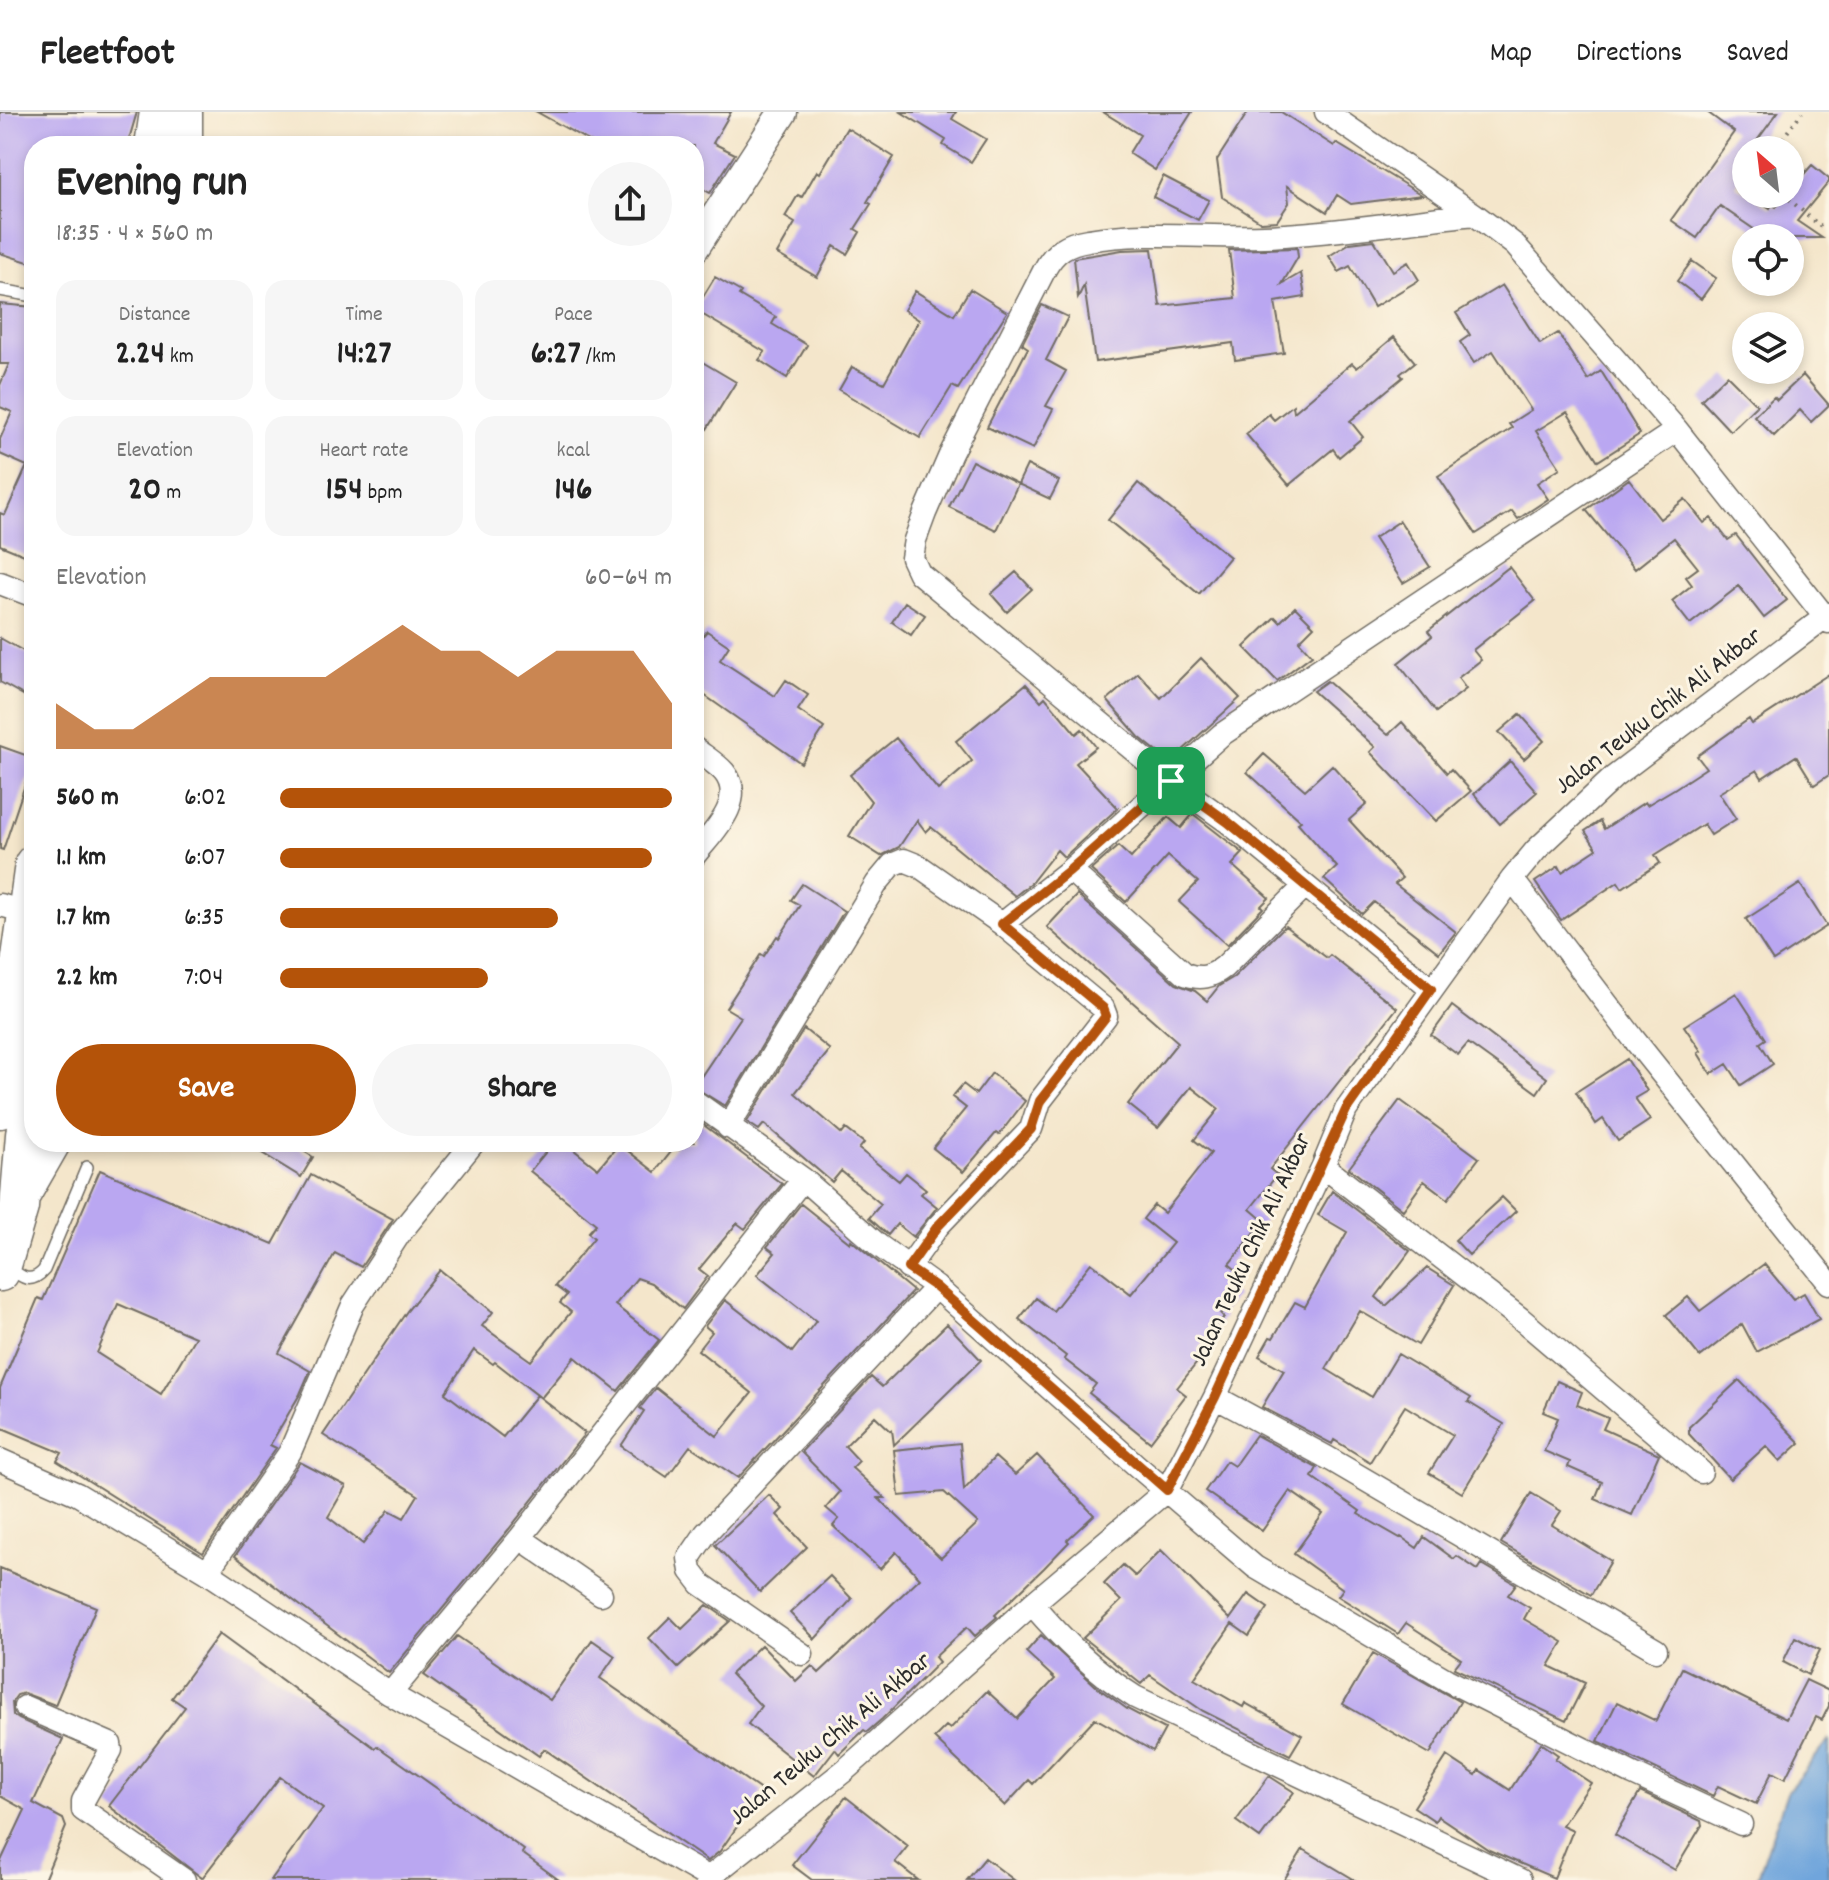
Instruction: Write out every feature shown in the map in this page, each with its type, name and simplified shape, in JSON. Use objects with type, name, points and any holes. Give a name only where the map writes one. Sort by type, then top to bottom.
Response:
[{"type":"highway","points":[[155,136],[159,112]]},
{"type":"highway","points":[[183,112],[183,136]]},
{"type":"highway","points":[[0,1109],[13,909],[24,885]]},
{"type":"highway","points":[[2,1268],[19,1207],[24,1147]]},
{"type":"street","name":"Jalan Teuku Chik Ali Akbar","points":[[709,1879],[844,1771],[1032,1604],[1167,1490],[1215,1397],[1346,1110],[1512,879],[1536,850],[1614,777],[1828,618],[1677,430],[1515,245],[1326,112]]},
{"type":"street","points":[[704,233],[776,115]]},
{"type":"street","points":[[1431,989],[1228,822],[1171,781],[913,566],[915,540],[930,501],[958,440],[1057,251],[1069,244],[1088,240],[1284,235],[1474,214]]},
{"type":"street","points":[[1002,924],[1070,870],[1221,735],[1677,430]]},
{"type":"street","points":[[0,583],[24,592]]},
{"type":"street","points":[[704,756],[730,780],[733,797],[723,818],[704,843]]},
{"type":"street","points":[[728,1127],[877,883],[892,865],[904,860],[919,866],[1002,924],[1103,1008],[1106,1016],[1040,1101],[1031,1129],[938,1226],[908,1268]]},
{"type":"street","points":[[1070,870],[1185,974],[1198,977],[1210,976],[1224,967],[1304,887]]},
{"type":"street","points":[[1512,879],[1633,1038],[1829,1283]]},
{"type":"street","points":[[704,1109],[803,1179],[908,1268],[936,1287],[1255,1567],[1447,1680],[1633,1774],[1741,1824]]},
{"type":"street","points":[[19,1207],[51,1152]]},
{"type":"street","points":[[207,1572],[290,1452],[353,1305],[400,1233],[466,1152]]},
{"type":"street","points":[[1323,1166],[1521,1319],[1701,1472]]},
{"type":"street","points":[[390,1694],[520,1538],[803,1179]]},
{"type":"street","points":[[802,1654],[701,1584],[691,1571],[689,1558],[706,1533],[936,1287]]},
{"type":"street","points":[[1215,1397],[1328,1458],[1656,1650]]},
{"type":"street","points":[[0,1460],[77,1494],[207,1572],[390,1694],[709,1879]]},
{"type":"street","points":[[520,1538],[601,1594]]},
{"type":"street","points":[[1032,1604],[1080,1656],[1110,1681],[1147,1703],[1520,1880]]},
{"type":"street","points":[[25,1707],[110,1744],[111,1750],[83,1801],[83,1810],[184,1880]]},
{"type":"lane","points":[[0,290],[24,294]]},
{"type":"lane","points":[[2,1268],[26,1279],[35,1279],[44,1270],[87,1167]]},
{"type":"path","points":[[1784,136],[1802,112]]},
{"type":"path","points":[[1799,208],[1821,227]]},
{"type":"water","points":[[1829,1740],[1829,1880],[1757,1880],[1787,1792]]},
{"type":"building","points":[[0,112],[137,112],[130,136],[24,136],[24,261],[0,253]]},
{"type":"building","points":[[537,112],[731,112],[713,143],[735,154],[710,193],[704,190],[704,136],[580,136]]},
{"type":"building","points":[[901,112],[956,112],[952,119],[986,139],[971,162],[943,145],[946,140]]},
{"type":"building","points":[[1103,112],[1192,112],[1155,170],[1129,153],[1140,135]]},
{"type":"building","points":[[1248,112],[1281,112],[1334,146],[1336,143],[1422,195],[1351,204],[1337,195],[1327,212],[1287,186],[1289,203],[1277,221],[1261,222],[1222,197],[1217,160]]},
{"type":"building","points":[[1707,112],[1778,112],[1760,136],[1732,136],[1732,208],[1804,208],[1804,174],[1812,165],[1829,179],[1797,221],[1801,224],[1746,224],[1720,206],[1697,238],[1671,220],[1734,132]]},
{"type":"building","points":[[847,128],[894,157],[867,202],[871,204],[855,229],[860,232],[847,254],[834,246],[817,277],[777,254],[795,223],[785,217],[798,195],[802,197],[817,171],[820,173]]},
{"type":"building","points":[[1163,176],[1209,200],[1198,220],[1153,197]]},
{"type":"building","points":[[1804,226],[1822,238],[1804,238]]},
{"type":"building","points":[[1374,240],[1393,271],[1408,262],[1419,280],[1374,307],[1350,266],[1339,272],[1329,256],[1350,243]]},
{"type":"building","points":[[1297,248],[1298,257],[1282,284],[1301,273],[1305,297],[1275,302],[1284,353],[1235,360],[1233,343],[1095,362],[1084,285],[1078,298],[1074,258],[1122,250],[1152,249],[1160,306],[1235,298],[1229,250]]},
{"type":"building","points":[[1692,261],[1716,278],[1701,299],[1677,281]]},
{"type":"building","points":[[715,277],[776,317],[772,324],[807,345],[787,378],[759,360],[765,352],[704,315],[704,295]]},
{"type":"building","points":[[1502,285],[1540,344],[1558,333],[1588,380],[1601,371],[1640,434],[1598,461],[1567,412],[1536,431],[1560,468],[1537,483],[1548,499],[1518,519],[1512,511],[1476,534],[1438,476],[1512,428],[1509,424],[1531,410],[1493,351],[1474,363],[1460,342],[1470,335],[1456,313]]},
{"type":"building","points":[[970,289],[1007,312],[958,389],[952,386],[920,438],[839,390],[852,367],[884,383],[919,320],[904,310],[915,291],[954,315]]},
{"type":"building","points":[[0,304],[24,306],[24,465],[0,454],[0,439],[12,412],[0,407],[0,385],[9,364],[0,364]]},
{"type":"building","points":[[1042,305],[1068,317],[1046,360],[1066,371],[1046,406],[1053,409],[1033,449],[987,427],[1028,348],[1022,344]]},
{"type":"building","points":[[1394,337],[1415,362],[1400,374],[1403,377],[1350,421],[1363,437],[1339,457],[1333,449],[1289,485],[1246,434],[1269,414],[1274,420],[1293,405],[1294,412],[1352,363],[1357,368]]},
{"type":"building","points":[[704,363],[736,382],[707,429],[704,427]]},
{"type":"building","points":[[1727,375],[1732,384],[1736,384],[1757,405],[1730,431],[1701,400]]},
{"type":"building","points":[[1804,376],[1829,405],[1811,422],[1800,410],[1774,436],[1754,416],[1774,397],[1777,400],[1794,384],[1804,384]]},
{"type":"building","points":[[972,461],[1018,484],[996,530],[949,507]]},
{"type":"building","points":[[1027,465],[1059,481],[1050,499],[1018,484]]},
{"type":"building","points":[[24,473],[24,555],[0,545],[0,513],[5,515]]},
{"type":"building","points":[[1629,479],[1660,519],[1685,499],[1704,523],[1711,518],[1728,540],[1736,535],[1787,600],[1764,618],[1739,586],[1690,624],[1672,601],[1692,585],[1686,577],[1698,568],[1674,538],[1635,569],[1586,510]]},
{"type":"building","points":[[1138,483],[1230,557],[1199,594],[1108,520]]},
{"type":"building","points":[[1400,521],[1430,567],[1403,583],[1374,538]]},
{"type":"building","points":[[1509,567],[1535,601],[1473,650],[1481,660],[1458,678],[1466,689],[1436,712],[1398,663],[1432,636],[1428,631]]},
{"type":"building","points":[[1016,572],[1032,589],[1007,612],[991,594]]},
{"type":"building","points":[[905,602],[925,615],[911,635],[892,622]]},
{"type":"building","points":[[1295,607],[1314,626],[1299,641],[1312,655],[1277,681],[1244,647],[1275,617],[1280,622]]},
{"type":"building","points":[[707,631],[729,646],[720,660],[775,696],[786,680],[808,695],[798,710],[824,728],[801,763],[704,695],[704,635]]},
{"type":"building","points":[[0,638],[24,651],[24,695],[0,682]]},
{"type":"building","points":[[1201,658],[1240,698],[1170,762],[1139,737],[1107,700],[1138,673],[1161,698]]},
{"type":"building","points":[[1829,674],[1829,775],[1814,785],[1796,756],[1762,778],[1757,770],[1719,793],[1736,819],[1711,835],[1704,824],[1655,855],[1660,863],[1622,888],[1618,882],[1561,920],[1535,882],[1559,866],[1562,872],[1597,849],[1585,831],[1600,821],[1604,829],[1645,802],[1647,805],[1674,789],[1706,768],[1697,756],[1749,719],[1752,724]]},
{"type":"building","points":[[1327,681],[1388,735],[1402,722],[1447,773],[1451,769],[1471,791],[1436,821],[1370,752],[1375,747],[1313,691]]},
{"type":"building","points":[[1026,684],[1041,701],[1045,697],[1076,734],[1082,729],[1096,747],[1076,763],[1118,808],[1064,857],[1057,850],[1031,883],[1015,896],[931,827],[926,832],[917,820],[899,847],[881,856],[849,836],[871,801],[850,775],[896,738],[938,790],[972,761],[956,741]]},
{"type":"building","points":[[1520,714],[1544,741],[1524,759],[1499,732]]},
{"type":"building","points":[[0,746],[24,754],[24,788],[3,850],[0,849]]},
{"type":"building","points":[[1264,754],[1305,790],[1332,765],[1367,804],[1349,820],[1402,878],[1395,884],[1456,932],[1439,953],[1374,902],[1362,914],[1324,879],[1337,867],[1298,823],[1301,821],[1247,772]]},
{"type":"building","points":[[1510,761],[1537,792],[1500,824],[1474,794]]},
{"type":"building","points":[[1193,814],[1243,853],[1232,865],[1269,898],[1227,945],[1179,902],[1198,882],[1168,856],[1126,902],[1091,870],[1118,846],[1131,858],[1168,817],[1181,828]]},
{"type":"building","points":[[802,884],[844,911],[725,1106],[704,1093],[704,1072],[741,1017],[726,1008],[761,954],[764,956],[777,936],[779,938],[800,905],[791,900]]},
{"type":"building","points":[[1800,884],[1827,926],[1773,961],[1746,919]]},
{"type":"building","points":[[1077,895],[1176,984],[1195,991],[1207,1001],[1219,986],[1234,977],[1285,926],[1327,958],[1330,955],[1397,1008],[1270,1169],[1277,1175],[1250,1209],[1264,1221],[1229,1264],[1241,1274],[1229,1290],[1236,1296],[1198,1350],[1203,1355],[1177,1388],[1186,1395],[1150,1442],[1089,1393],[1096,1384],[1019,1319],[1036,1298],[1053,1311],[1091,1263],[1131,1294],[1173,1243],[1143,1219],[1154,1205],[1164,1213],[1211,1153],[1194,1140],[1219,1109],[1191,1087],[1158,1128],[1128,1104],[1178,1042],[1047,927]]},
{"type":"building","points":[[1736,993],[1766,1039],[1760,1043],[1773,1064],[1741,1085],[1727,1064],[1711,1074],[1698,1053],[1701,1051],[1684,1026]]},
{"type":"building","points":[[1452,1006],[1547,1078],[1537,1093],[1468,1043],[1458,1055],[1431,1035]]},
{"type":"building","points":[[804,1029],[830,1050],[795,1093],[842,1134],[846,1129],[864,1143],[859,1149],[899,1181],[906,1173],[926,1189],[921,1194],[937,1207],[913,1237],[897,1224],[888,1235],[869,1218],[881,1204],[841,1171],[832,1182],[764,1124],[759,1130],[747,1122]]},
{"type":"building","points":[[1627,1059],[1647,1091],[1635,1098],[1650,1120],[1618,1141],[1603,1119],[1596,1124],[1576,1092]]},
{"type":"building","points":[[992,1073],[1025,1101],[999,1135],[996,1133],[963,1172],[933,1148],[966,1108],[952,1097],[963,1084],[976,1094]]},
{"type":"building","points":[[1400,1100],[1479,1158],[1448,1199],[1424,1181],[1403,1210],[1349,1168]]},
{"type":"building","points":[[704,1125],[782,1184],[745,1229],[737,1223],[699,1269],[708,1276],[683,1309],[651,1283],[637,1278],[615,1305],[659,1340],[618,1391],[575,1357],[541,1398],[495,1362],[493,1364],[474,1350],[445,1393],[503,1437],[537,1395],[585,1433],[389,1673],[235,1556],[300,1462],[346,1486],[328,1517],[363,1544],[389,1510],[404,1518],[418,1495],[323,1435],[407,1311],[440,1270],[493,1312],[482,1326],[531,1361],[571,1312],[560,1303],[567,1295],[555,1286],[594,1238],[588,1233],[596,1224],[530,1171],[546,1152],[577,1152],[598,1169],[612,1152],[629,1152],[655,1172],[671,1152],[704,1152]]},
{"type":"building","points":[[260,1152],[305,1152],[313,1157],[301,1177]]},
{"type":"building","points":[[100,1170],[273,1244],[311,1175],[393,1219],[361,1267],[335,1253],[279,1353],[310,1371],[300,1394],[270,1445],[276,1448],[203,1553],[57,1461],[62,1453],[0,1427],[0,1388],[38,1298],[43,1300]],"holes":[[[118,1304],[195,1337],[161,1394],[97,1353]]]},
{"type":"building","points":[[1332,1191],[1410,1251],[1376,1297],[1386,1306],[1427,1268],[1454,1285],[1418,1345],[1360,1311],[1326,1369],[1372,1397],[1398,1354],[1471,1398],[1468,1402],[1504,1424],[1462,1493],[1429,1473],[1453,1435],[1405,1406],[1370,1462],[1334,1440],[1332,1444],[1262,1407],[1284,1370],[1259,1356],[1295,1302],[1305,1307],[1347,1232],[1318,1215]]},
{"type":"building","points":[[1502,1197],[1516,1211],[1469,1255],[1455,1240]]},
{"type":"building","points":[[801,1204],[913,1291],[738,1478],[690,1446],[667,1477],[621,1446],[644,1411],[640,1408],[656,1388],[717,1436],[752,1393],[698,1350],[712,1332],[705,1326],[725,1300],[792,1352],[816,1321],[757,1275],[775,1253],[767,1247]]},
{"type":"building","points":[[1764,1264],[1793,1299],[1804,1293],[1819,1319],[1757,1352],[1742,1324],[1700,1357],[1666,1315],[1688,1297],[1700,1311]]},
{"type":"building","points":[[947,1324],[981,1360],[894,1445],[892,1430],[875,1416],[845,1446],[859,1461],[852,1468],[885,1498],[878,1498],[941,1558],[978,1523],[944,1492],[899,1496],[894,1450],[960,1443],[964,1490],[995,1457],[1015,1475],[1037,1455],[1094,1515],[995,1615],[997,1617],[975,1636],[967,1627],[935,1657],[939,1662],[882,1719],[867,1732],[864,1730],[839,1754],[835,1749],[814,1776],[748,1724],[761,1706],[731,1674],[761,1645],[796,1681],[812,1666],[819,1673],[920,1578],[896,1552],[880,1569],[833,1526],[839,1519],[826,1508],[840,1492],[801,1452],[871,1377],[882,1387]]},
{"type":"building","points":[[1739,1380],[1800,1443],[1780,1461],[1766,1446],[1730,1479],[1689,1434],[1689,1427]]},
{"type":"building","points":[[1557,1381],[1582,1392],[1577,1405],[1608,1418],[1603,1429],[1659,1454],[1632,1515],[1595,1499],[1602,1482],[1568,1467],[1570,1462],[1544,1451],[1558,1418],[1543,1412]]},
{"type":"building","points":[[1256,1435],[1317,1468],[1312,1477],[1360,1511],[1358,1514],[1417,1548],[1424,1537],[1454,1559],[1457,1556],[1478,1570],[1482,1564],[1516,1584],[1508,1595],[1530,1608],[1524,1619],[1563,1642],[1549,1666],[1585,1683],[1566,1721],[1454,1668],[1461,1659],[1406,1623],[1398,1634],[1338,1596],[1343,1589],[1294,1554],[1323,1514],[1290,1491],[1262,1531],[1205,1491],[1226,1461],[1234,1466]]},
{"type":"building","points":[[1531,1493],[1561,1511],[1552,1525],[1611,1561],[1591,1595],[1501,1543]]},
{"type":"building","points":[[769,1495],[783,1509],[777,1515],[807,1547],[760,1592],[715,1545]]},
{"type":"building","points":[[1161,1550],[1230,1619],[1248,1594],[1268,1608],[1249,1636],[1232,1624],[1194,1679],[1302,1735],[1290,1755],[1203,1711],[1150,1675],[1141,1684],[1083,1638],[1121,1601],[1104,1584],[1123,1565],[1135,1576]]},
{"type":"building","points":[[0,1568],[96,1607],[55,1705],[24,1693],[17,1695],[12,1702],[13,1715],[63,1739],[33,1803],[63,1819],[66,1827],[44,1880],[0,1880],[0,1863],[25,1810],[0,1796]]},
{"type":"building","points":[[830,1576],[852,1599],[815,1639],[790,1613]]},
{"type":"building","points":[[707,1605],[730,1621],[678,1668],[649,1638],[670,1617],[682,1629]]},
{"type":"building","points":[[219,1634],[375,1748],[377,1746],[524,1850],[522,1853],[559,1880],[271,1880],[323,1808],[280,1777],[202,1878],[109,1806],[185,1707],[172,1698]]},
{"type":"building","points":[[1041,1635],[1098,1688],[1127,1709],[1165,1729],[1153,1751],[1095,1718],[1033,1784],[1029,1780],[1005,1806],[934,1738],[946,1726],[950,1729],[987,1691],[1017,1719],[1055,1679],[1026,1652]]},
{"type":"building","points":[[457,1636],[550,1700],[592,1640],[615,1656],[600,1678],[762,1791],[720,1851],[708,1861],[544,1749],[539,1756],[424,1675]]},
{"type":"building","points":[[1795,1637],[1820,1650],[1808,1675],[1783,1662]]},
{"type":"building","points":[[1373,1653],[1460,1702],[1430,1754],[1343,1704]]},
{"type":"building","points":[[1682,1668],[1786,1719],[1806,1680],[1829,1691],[1829,1706],[1822,1720],[1816,1717],[1785,1779],[1772,1772],[1756,1804],[1718,1786],[1713,1796],[1598,1741],[1617,1702],[1656,1721]]},
{"type":"building","points":[[1541,1743],[1558,1755],[1555,1759],[1591,1783],[1562,1825],[1573,1830],[1554,1878],[1489,1850],[1438,1816],[1435,1821],[1414,1807],[1447,1756],[1476,1775],[1479,1770],[1510,1790]]},
{"type":"building","points":[[1269,1776],[1294,1792],[1260,1838],[1236,1821]]},
{"type":"building","points":[[1640,1792],[1701,1821],[1702,1825],[1675,1870],[1615,1835]]},
{"type":"building","points":[[846,1797],[908,1846],[895,1862],[918,1880],[812,1880],[792,1865]]},
{"type":"building","points":[[1303,1849],[1355,1880],[1284,1880]]},
{"type":"building","points":[[985,1858],[1014,1880],[967,1880]]},
{"type":"route","points":[[1171,781],[1228,822],[1431,989],[1346,1110],[1215,1397],[1167,1490],[936,1287],[908,1268],[938,1226],[1031,1129],[1040,1101],[1106,1016],[1103,1008],[1002,924],[1070,870],[1171,781]]}]
